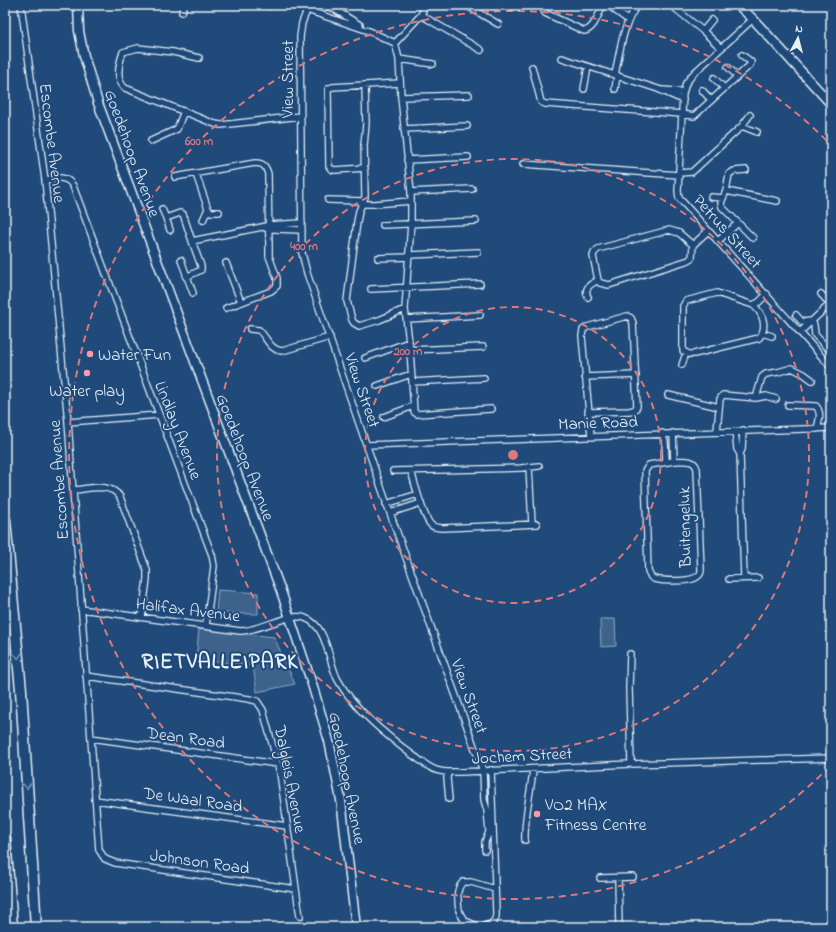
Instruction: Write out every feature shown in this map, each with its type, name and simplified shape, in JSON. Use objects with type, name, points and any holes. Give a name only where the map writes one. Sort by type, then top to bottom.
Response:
[{"type":"highway","points":[[5,520],[21,690],[36,927]]},
{"type":"highway","points":[[5,838],[12,927]]},
{"type":"main road","name":"Goedehoop Avenue","points":[[78,5],[79,31],[84,56],[98,103],[290,618],[326,727],[343,816],[356,927]]},
{"type":"main road","points":[[738,5],[753,19],[831,104]]},
{"type":"street","name":"Escombe Avenue","points":[[21,5],[45,180],[68,422],[99,848],[103,857]]},
{"type":"street","points":[[182,12],[184,5]]},
{"type":"street","points":[[324,5],[334,9],[369,31]]},
{"type":"street","points":[[395,43],[421,15],[425,5]]},
{"type":"street","points":[[466,5],[498,24]]},
{"type":"street","points":[[545,5],[544,11],[547,15],[584,31],[587,31],[591,27],[603,5]]},
{"type":"street","points":[[608,5],[628,20]]},
{"type":"street","points":[[615,89],[616,75],[628,20],[632,11],[638,5]]},
{"type":"street","points":[[675,6],[721,48]]},
{"type":"street","points":[[308,8],[331,18],[369,31],[395,43]]},
{"type":"street","name":"View Street","points":[[308,8],[300,37],[302,253],[307,273],[386,504],[482,771],[484,800],[487,810],[489,832],[485,842],[485,850]]},
{"type":"street","points":[[421,15],[481,50]]},
{"type":"street","name":"Petrus Street","points":[[753,19],[690,78],[683,93],[679,198],[767,294],[831,367]]},
{"type":"street","points":[[703,31],[712,20]]},
{"type":"street","points":[[395,43],[399,59],[400,97],[411,192],[410,256],[405,309],[410,350],[414,412],[417,414],[491,409]]},
{"type":"street","points":[[199,58],[173,52],[138,48],[122,52],[119,62],[119,80],[125,88],[215,124],[221,125],[301,116]]},
{"type":"street","points":[[532,67],[541,102],[545,104],[694,116],[751,64],[751,62],[742,55]]},
{"type":"street","points":[[562,58],[658,89],[683,100]]},
{"type":"street","points":[[399,59],[433,64]]},
{"type":"street","points":[[584,89],[588,67]]},
{"type":"street","points":[[728,67],[737,76]]},
{"type":"street","points":[[714,78],[724,88]]},
{"type":"street","points":[[365,168],[335,170],[331,169],[329,166],[329,88],[400,83]]},
{"type":"street","points":[[365,85],[366,124],[364,145],[364,197],[357,222],[347,301],[352,320],[356,325],[363,325],[405,309]]},
{"type":"street","points":[[658,89],[683,93]]},
{"type":"street","points":[[702,90],[711,100]]},
{"type":"street","points":[[400,97],[469,95]]},
{"type":"street","points":[[151,141],[177,129],[184,111]]},
{"type":"street","points":[[522,164],[679,174],[692,172],[742,126],[750,116]]},
{"type":"street","points":[[404,129],[467,126]]},
{"type":"street","points":[[742,126],[757,132]]},
{"type":"street","points":[[407,160],[468,157]]},
{"type":"street","points":[[175,177],[255,163],[261,163],[265,166],[268,174],[266,227],[269,252],[277,278],[277,286],[271,291],[226,308]]},
{"type":"street","points":[[746,170],[734,171],[729,174],[722,207],[753,238]]},
{"type":"street","points":[[196,174],[208,209],[211,212],[219,212]]},
{"type":"street","name":"Lindlay Avenue","points":[[45,180],[60,177],[68,180],[73,186],[214,562],[206,626]]},
{"type":"street","points":[[411,192],[472,189]]},
{"type":"street","points":[[726,191],[777,201]]},
{"type":"street","points":[[711,198],[723,198]]},
{"type":"street","points":[[328,200],[374,204],[411,201]]},
{"type":"street","points":[[162,209],[170,230]]},
{"type":"street","points":[[203,220],[208,209]]},
{"type":"street","points":[[166,218],[180,213],[182,214],[201,266],[201,270],[186,276]]},
{"type":"street","points":[[383,225],[476,221]]},
{"type":"street","points":[[718,241],[738,223]]},
{"type":"street","points":[[192,241],[266,227],[302,226]]},
{"type":"street","points":[[693,245],[679,234],[669,230],[598,249],[593,256],[598,280],[600,283],[609,284],[686,261],[692,257],[693,245],[708,231]]},
{"type":"street","points":[[378,258],[478,252]]},
{"type":"street","points":[[180,260],[193,293]]},
{"type":"street","points":[[226,263],[241,302]]},
{"type":"street","points":[[588,297],[586,292],[587,288],[598,280]]},
{"type":"street","points":[[371,289],[480,284]]},
{"type":"street","points":[[717,293],[753,305],[758,309],[764,322],[762,333],[757,339],[694,354],[686,353],[683,349],[682,306],[686,300],[717,293]]},
{"type":"street","points":[[753,305],[759,302],[767,294]]},
{"type":"street","points":[[800,332],[830,306],[821,294]]},
{"type":"street","points":[[407,319],[480,315]]},
{"type":"street","points":[[796,315],[802,322],[812,321]]},
{"type":"street","points":[[588,412],[634,410],[637,405],[633,323],[631,318],[628,316],[587,327],[583,330],[582,336],[585,377],[590,436]]},
{"type":"street","points":[[812,321],[815,335],[831,352]]},
{"type":"street","points":[[250,329],[259,330],[273,348],[278,351],[330,337]]},
{"type":"street","points":[[762,333],[772,336]]},
{"type":"street","points":[[365,358],[409,342]]},
{"type":"street","points":[[410,350],[483,347]]},
{"type":"street","points":[[682,365],[686,353]]},
{"type":"street","points":[[756,398],[762,377],[766,374],[792,368],[812,380]]},
{"type":"street","points":[[377,386],[411,374]]},
{"type":"street","points":[[585,377],[636,375]]},
{"type":"street","points":[[412,382],[484,378]]},
{"type":"street","points":[[668,395],[719,407]]},
{"type":"street","points":[[717,431],[720,399],[723,395],[756,398],[766,396],[776,399]]},
{"type":"street","points":[[788,405],[816,406],[820,413],[816,428]]},
{"type":"street","points":[[384,417],[413,406]]},
{"type":"street","points":[[68,422],[159,415]]},
{"type":"street","name":"Manie Road","points":[[367,445],[735,430],[831,428]]},
{"type":"street","points":[[735,430],[737,449],[740,454]]},
{"type":"street","points":[[743,430],[742,449],[740,454],[744,578]]},
{"type":"street","name":"Buitengeluk","points":[[662,433],[665,442],[666,462]]},
{"type":"street","name":"Buitengeluk","points":[[673,433],[674,461]]},
{"type":"street","name":"Buitengeluk","points":[[674,461],[692,462],[695,464],[697,469],[701,569],[700,575],[689,580],[660,580],[654,579],[649,574],[645,471],[649,465],[674,461]]},
{"type":"street","points":[[393,471],[539,466]]},
{"type":"street","points":[[411,471],[428,520],[432,526],[437,528],[535,524],[529,467]]},
{"type":"street","points":[[73,490],[108,488],[115,491],[120,497],[147,570],[142,617]]},
{"type":"street","points":[[386,504],[418,494]]},
{"type":"street","points":[[390,513],[421,503]]},
{"type":"street","points":[[729,579],[758,578]]},
{"type":"street","name":"Halifax Avenue","points":[[81,609],[230,630],[250,630],[290,618]]},
{"type":"street","name":"Jochem Street","points":[[290,618],[304,617],[312,621],[318,627],[333,669],[346,692],[377,727],[403,748],[436,770],[448,772],[482,771],[631,764],[831,758]]},
{"type":"street","points":[[630,654],[631,764]]},
{"type":"street","name":"Dalgleis Avenue","points":[[86,676],[257,701],[263,710],[278,764],[300,916]]},
{"type":"street","name":"Dean Road","points":[[91,738],[278,764]]},
{"type":"street","points":[[525,840],[525,822],[532,786],[533,769]]},
{"type":"street","points":[[491,770],[496,914],[493,922],[487,925],[479,926],[468,923],[462,917],[458,905],[458,890],[463,882],[471,882],[495,889]]},
{"type":"street","points":[[448,772],[447,778],[449,799]]},
{"type":"street","name":"De Waal Road","points":[[95,800],[287,826]]},
{"type":"street","name":"Johnson Road","points":[[103,857],[109,862],[115,864],[296,889]]},
{"type":"street","points":[[600,878],[633,877]]},
{"type":"street","points":[[618,878],[619,927]]},
{"type":"shaded area","points":[[218,590],[258,593],[258,614],[216,613]]},
{"type":"shaded area","points":[[600,619],[615,619],[616,646],[601,647]]},
{"type":"shaded area","points":[[199,629],[274,637],[295,684],[257,692],[253,666],[196,659]]},
{"type":"place","name":"Water Fun","points":[[90,354]]},
{"type":"place","name":"Water play","points":[[87,373]]},
{"type":"place","name":"VO2 MAX Fitness Centre","points":[[537,814]]},
{"type":"district","name":"RIETVALLEIPARK","points":[[220,661]]}]
